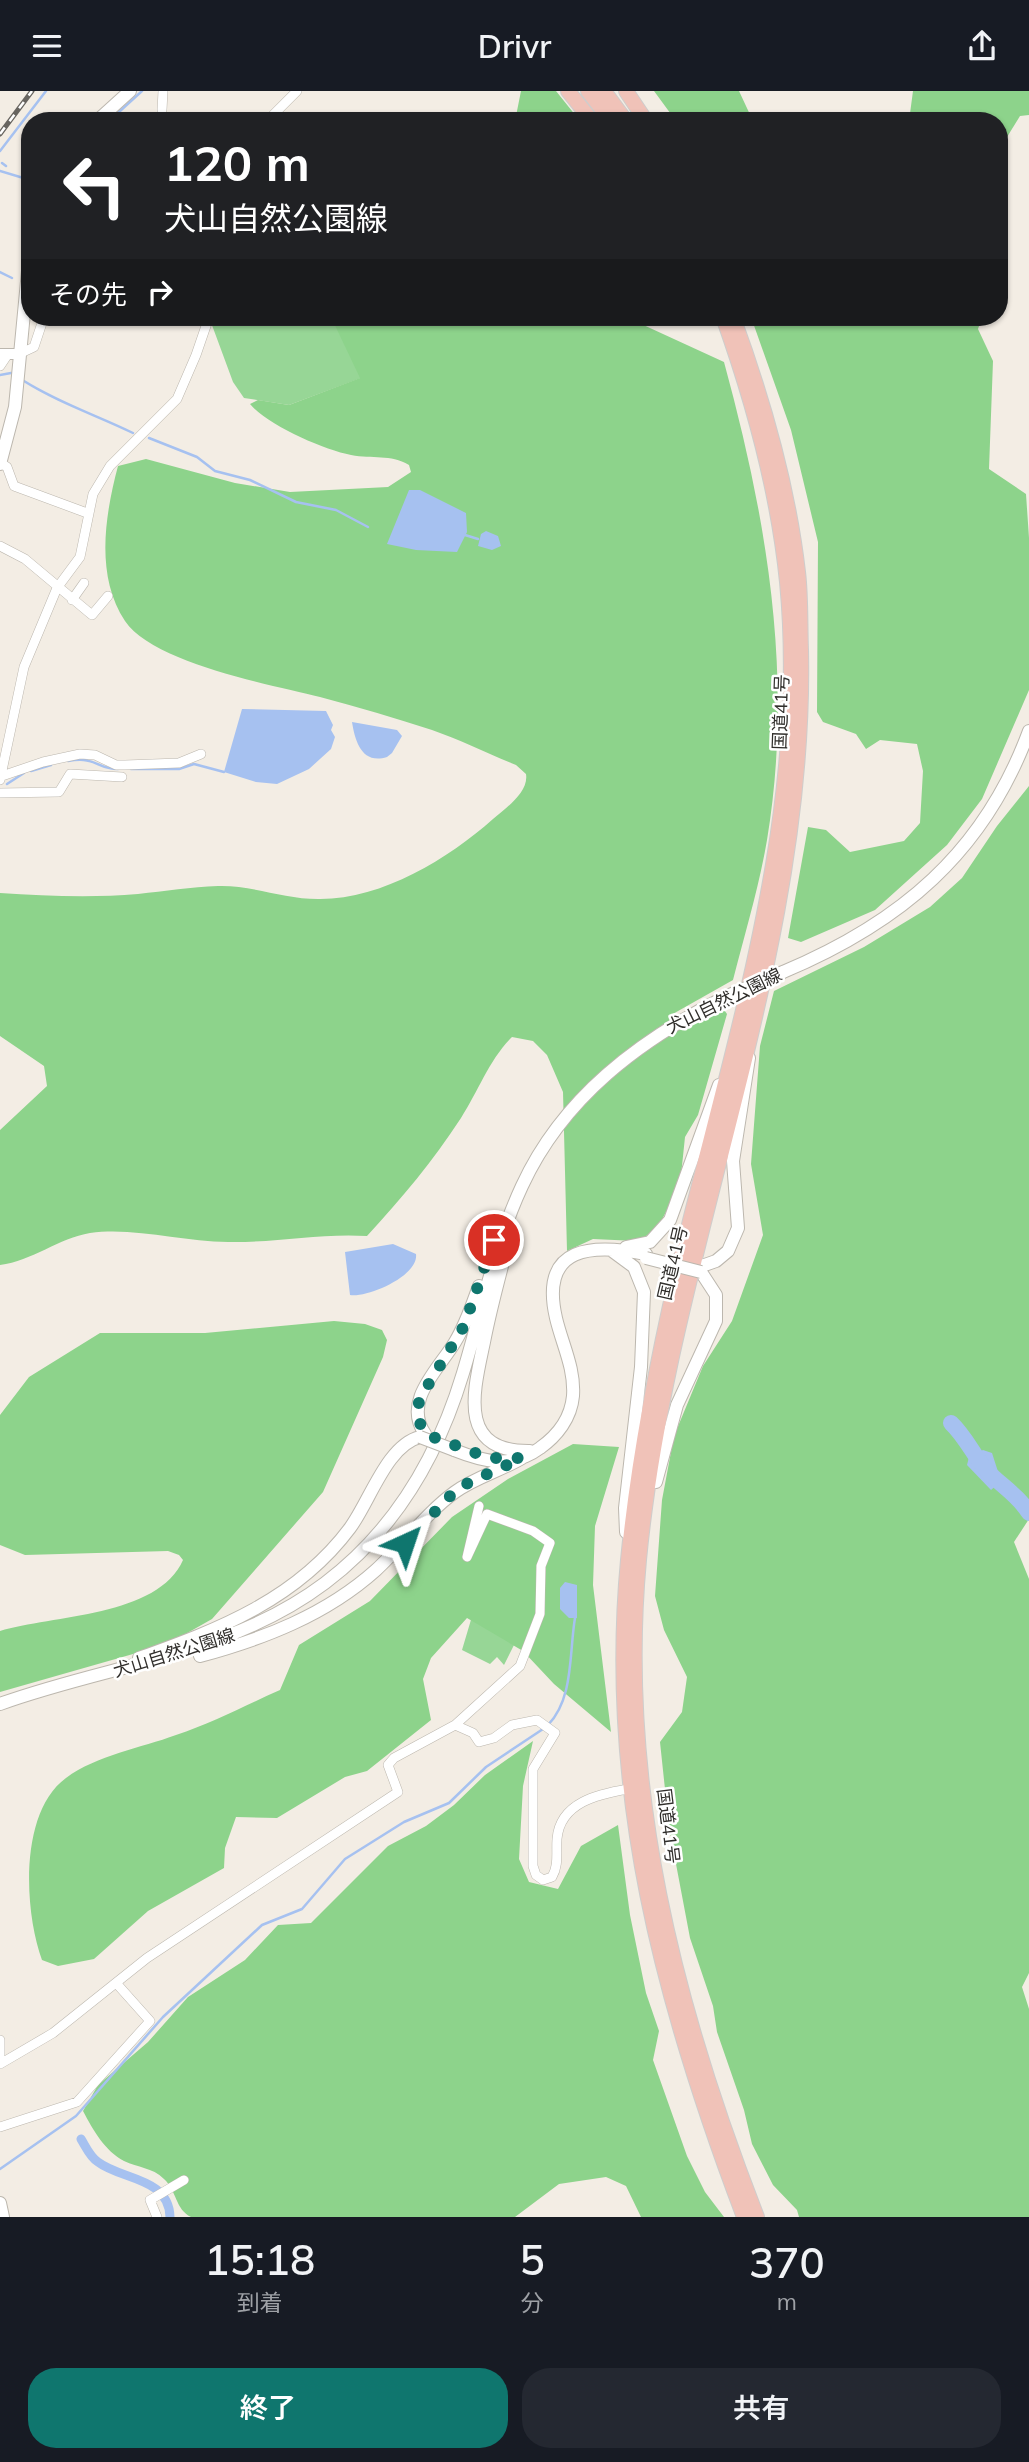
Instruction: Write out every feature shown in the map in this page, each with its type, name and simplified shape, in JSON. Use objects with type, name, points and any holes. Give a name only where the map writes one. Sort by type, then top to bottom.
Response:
[{"type":"highway","points":[[568,91],[585,112]]},
{"type":"highway","points":[[587,91],[604,112]]},
{"type":"highway","points":[[604,91],[619,112]]},
{"type":"highway","points":[[626,91],[640,112]]},
{"type":"highway","name":"国道41号","points":[[726,326],[741,367],[773,494],[787,582],[790,687],[787,760],[777,841],[735,1044],[681,1256],[651,1394],[633,1562],[624,1696],[628,1790],[654,1939],[703,2110],[744,2217]]},
{"type":"highway","name":"国道41号","points":[[736,326],[755,376],[786,490],[799,575],[802,685],[798,763],[789,841],[751,1033],[676,1331],[633,1562],[638,1727],[650,1854],[679,1988],[711,2093],[757,2217]]},
{"type":"highway","points":[[744,326],[755,376]]},
{"type":"main road","points":[[107,112],[130,91]]},
{"type":"main road","points":[[0,464],[15,407],[9,354],[21,295]]},
{"type":"main road","name":"犬山自然公園線","points":[[0,1704],[209,1645],[246,1631],[325,1583],[380,1532],[426,1466],[449,1413],[502,1237],[522,1186],[550,1138],[600,1079],[674,1023],[725,997],[850,942],[881,923],[931,883],[980,827],[1014,770],[1029,731]]},
{"type":"main road","points":[[700,1270],[728,1251],[738,1228],[733,1161],[748,1080],[751,1033]]},
{"type":"main road","points":[[85,1679],[122,1677],[226,1649],[306,1618],[373,1573],[452,1494],[468,1483],[536,1451],[559,1432],[570,1410],[573,1394],[572,1369],[555,1317],[555,1280],[562,1265],[576,1253],[650,1242],[670,1220],[735,1044]]},
{"type":"main road","points":[[422,1435],[418,1419],[419,1400],[464,1326],[494,1240],[522,1186]]},
{"type":"main road","points":[[522,1186],[486,1333],[474,1410],[477,1423],[490,1442],[507,1450],[536,1451]]},
{"type":"main road","points":[[608,1248],[700,1270],[716,1296],[716,1321],[687,1379],[670,1426],[633,1562]]},
{"type":"main road","points":[[608,1248],[634,1267],[644,1292],[641,1367],[625,1508],[633,1562]]},
{"type":"main road","points":[[422,1435],[485,1462],[499,1463],[522,1458]]},
{"type":"main road","points":[[107,1674],[134,1660],[252,1613],[283,1594],[304,1577],[349,1530],[398,1448],[422,1435]]},
{"type":"main road","points":[[0,2203],[3,2217]]},
{"type":"street","points":[[162,110],[163,91]]},
{"type":"street","points":[[276,112],[298,91]]},
{"type":"street","points":[[0,366],[9,354],[34,347],[41,326]]},
{"type":"street","points":[[1,778],[24,667],[57,588],[80,557],[93,494],[110,466],[177,399],[206,326]]},
{"type":"street","points":[[0,464],[6,467],[14,486],[87,513]]},
{"type":"street","points":[[0,547],[25,559],[92,615],[108,596]]},
{"type":"street","points":[[72,600],[84,583]]},
{"type":"street","points":[[1,778],[43,762],[80,754],[95,755],[116,765],[179,763],[201,754]]},
{"type":"street","points":[[0,793],[26,790],[59,792],[70,774],[122,777]]},
{"type":"street","points":[[0,2064],[53,2033],[147,1958],[398,1792],[388,1765],[394,1758],[456,1725],[520,1666],[540,1614],[541,1566],[550,1543],[533,1531],[487,1514],[467,1557],[479,1506]]},
{"type":"street","points":[[456,1725],[473,1733],[479,1742],[494,1738],[512,1725],[537,1720],[555,1733],[533,1769],[531,1784],[536,1875],[543,1880],[552,1877],[556,1870],[559,1830],[580,1803],[592,1795],[628,1790]]},
{"type":"street","points":[[0,2127],[77,2102],[150,2021],[117,1984]]},
{"type":"street","points":[[0,2041],[0,2055]]},
{"type":"street","points":[[157,2217],[150,2200],[184,2180]]},
{"type":"green space","points":[[521,91],[556,91],[573,112],[517,112]]},
{"type":"green space","points":[[654,91],[739,91],[749,112],[669,112]]},
{"type":"green space","points":[[913,91],[1029,91],[1029,115],[1020,116],[1008,135],[1008,112],[910,112]]},
{"type":"green space","points":[[212,326],[336,326],[361,378],[289,405],[244,398],[233,382]]},
{"type":"green space","points":[[335,326],[646,326],[724,362],[753,480],[772,599],[778,719],[775,779],[764,858],[733,980],[671,1015],[677,1030],[722,1007],[727,1014],[698,1115],[685,1137],[680,1185],[656,1231],[636,1241],[593,1239],[567,1251],[563,1092],[547,1055],[533,1041],[512,1037],[497,1055],[461,1118],[439,1149],[367,1236],[228,1242],[142,1233],[90,1233],[12,1263],[0,1265],[0,1130],[47,1086],[44,1066],[0,1036],[0,893],[104,896],[231,886],[318,899],[366,893],[412,874],[456,849],[504,810],[524,787],[526,774],[516,765],[443,734],[320,697],[215,670],[161,649],[139,636],[125,621],[116,603],[109,585],[105,545],[109,505],[118,466],[146,459],[235,483],[290,492],[388,487],[411,472],[409,465],[395,459],[351,455],[312,442],[282,428],[250,404],[258,400],[289,405],[360,378]]},
{"type":"green space","points":[[754,326],[979,326],[993,361],[989,469],[1026,494],[1029,538],[1029,690],[982,799],[947,845],[875,910],[801,942],[788,938],[808,827],[826,830],[850,852],[904,841],[920,823],[923,771],[917,744],[880,740],[866,749],[856,734],[823,722],[817,712],[818,542],[791,430]]},
{"type":"green space","points":[[1029,786],[1029,1519],[1014,1542],[1029,1579],[1029,1973],[1022,1987],[1029,2009],[1029,2217],[799,2217],[797,2210],[773,2185],[752,2144],[744,2110],[717,2032],[713,2006],[690,1938],[669,1827],[660,1742],[682,1712],[687,1677],[664,1630],[655,1596],[662,1500],[674,1436],[703,1366],[732,1321],[763,1235],[751,1164],[760,1046],[774,991],[864,947],[930,907],[962,878],[997,826]]},
{"type":"green space","points":[[334,1321],[365,1324],[382,1330],[387,1340],[383,1357],[323,1492],[212,1619],[182,1636],[133,1654],[0,1692],[0,1631],[102,1611],[128,1603],[151,1593],[170,1579],[183,1560],[179,1555],[168,1551],[25,1555],[0,1545],[0,1415],[29,1377],[100,1333],[205,1333]]},
{"type":"green space","points":[[573,1444],[619,1447],[595,1526],[593,1585],[611,1732],[554,1684],[523,1651],[467,1618],[431,1658],[423,1679],[431,1720],[367,1771],[345,1777],[277,1818],[236,1817],[225,1848],[224,1868],[148,1911],[94,1959],[58,1966],[42,1960],[36,1940],[29,1890],[33,1838],[40,1814],[51,1794],[66,1778],[91,1763],[189,1730],[280,1690],[299,1645],[370,1601],[452,1517],[508,1479]]},
{"type":"green space","points":[[473,1613],[518,1637],[504,1665],[497,1657],[490,1664],[462,1650]]},
{"type":"green space","points":[[533,1741],[523,1786],[519,1859],[529,1882],[558,1889],[581,1846],[618,1825],[630,1915],[646,1993],[659,2031],[653,2060],[687,2156],[705,2192],[724,2217],[641,2217],[626,2186],[606,2177],[559,2184],[515,2217],[191,2217],[182,2209],[168,2184],[159,2175],[124,2161],[105,2146],[83,2111],[98,2085],[148,2042],[188,1997],[245,1960],[278,1925],[311,1923],[388,1846],[426,1826],[454,1805],[485,1775]]},
{"type":"water","points":[[409,490],[420,490],[466,513],[467,532],[457,552],[416,550],[387,544]]},
{"type":"water","points":[[486,531],[498,536],[501,546],[492,550],[478,546],[481,534]]},
{"type":"water","points":[[242,709],[326,711],[335,737],[331,749],[309,769],[277,784],[256,782],[224,772]]},
{"type":"water","points":[[352,722],[397,730],[402,736],[387,757],[371,758],[361,750]]},
{"type":"water","points":[[393,1244],[416,1254],[415,1262],[409,1270],[379,1289],[350,1295],[345,1252]]},
{"type":"water","points":[[983,1450],[992,1453],[1001,1481],[991,1490],[967,1465],[969,1457]]},
{"type":"water","points":[[565,1582],[577,1585],[577,1618],[569,1618],[560,1609],[560,1588]]},
{"type":"waterway","points":[[30,112],[46,91]]},
{"type":"waterway","points":[[119,112],[142,91]]},
{"type":"waterway","points":[[0,151],[21,124]]},
{"type":"waterway","points":[[2,163],[6,166]]},
{"type":"waterway","points":[[0,171],[21,177]]},
{"type":"waterway","points":[[0,272],[12,278]]},
{"type":"waterway","points":[[0,375],[11,373]]},
{"type":"waterway","points":[[24,381],[133,433]]},
{"type":"waterway","points":[[149,438],[197,457],[215,471],[250,480],[296,502],[336,510],[368,527]]},
{"type":"waterway","points":[[465,535],[478,539]]},
{"type":"waterway","points":[[68,761],[85,760],[118,769]]},
{"type":"waterway","points":[[131,769],[179,769],[194,764],[224,772]]},
{"type":"waterway","points":[[31,771],[51,765]]},
{"type":"waterway","points":[[7,784],[24,773]]},
{"type":"waterway","points":[[951,1423],[988,1472],[1018,1499],[1029,1513]]},
{"type":"waterway","points":[[548,1725],[556,1714],[566,1689],[575,1618]]},
{"type":"waterway","points":[[0,2169],[76,2116],[163,2017],[262,1925],[302,1909],[345,1859],[404,1822],[449,1803],[486,1767],[543,1729]]},
{"type":"waterway","points":[[81,2139],[90,2155],[98,2162],[142,2181],[162,2194],[168,2204],[170,2217]]},
{"type":"railway","points":[[0,134],[32,91]]},
{"type":"route","points":[[405,1543],[452,1494],[468,1483],[522,1458],[501,1459],[474,1454],[425,1434],[418,1419],[417,1410],[424,1388],[464,1326],[494,1240]]}]
